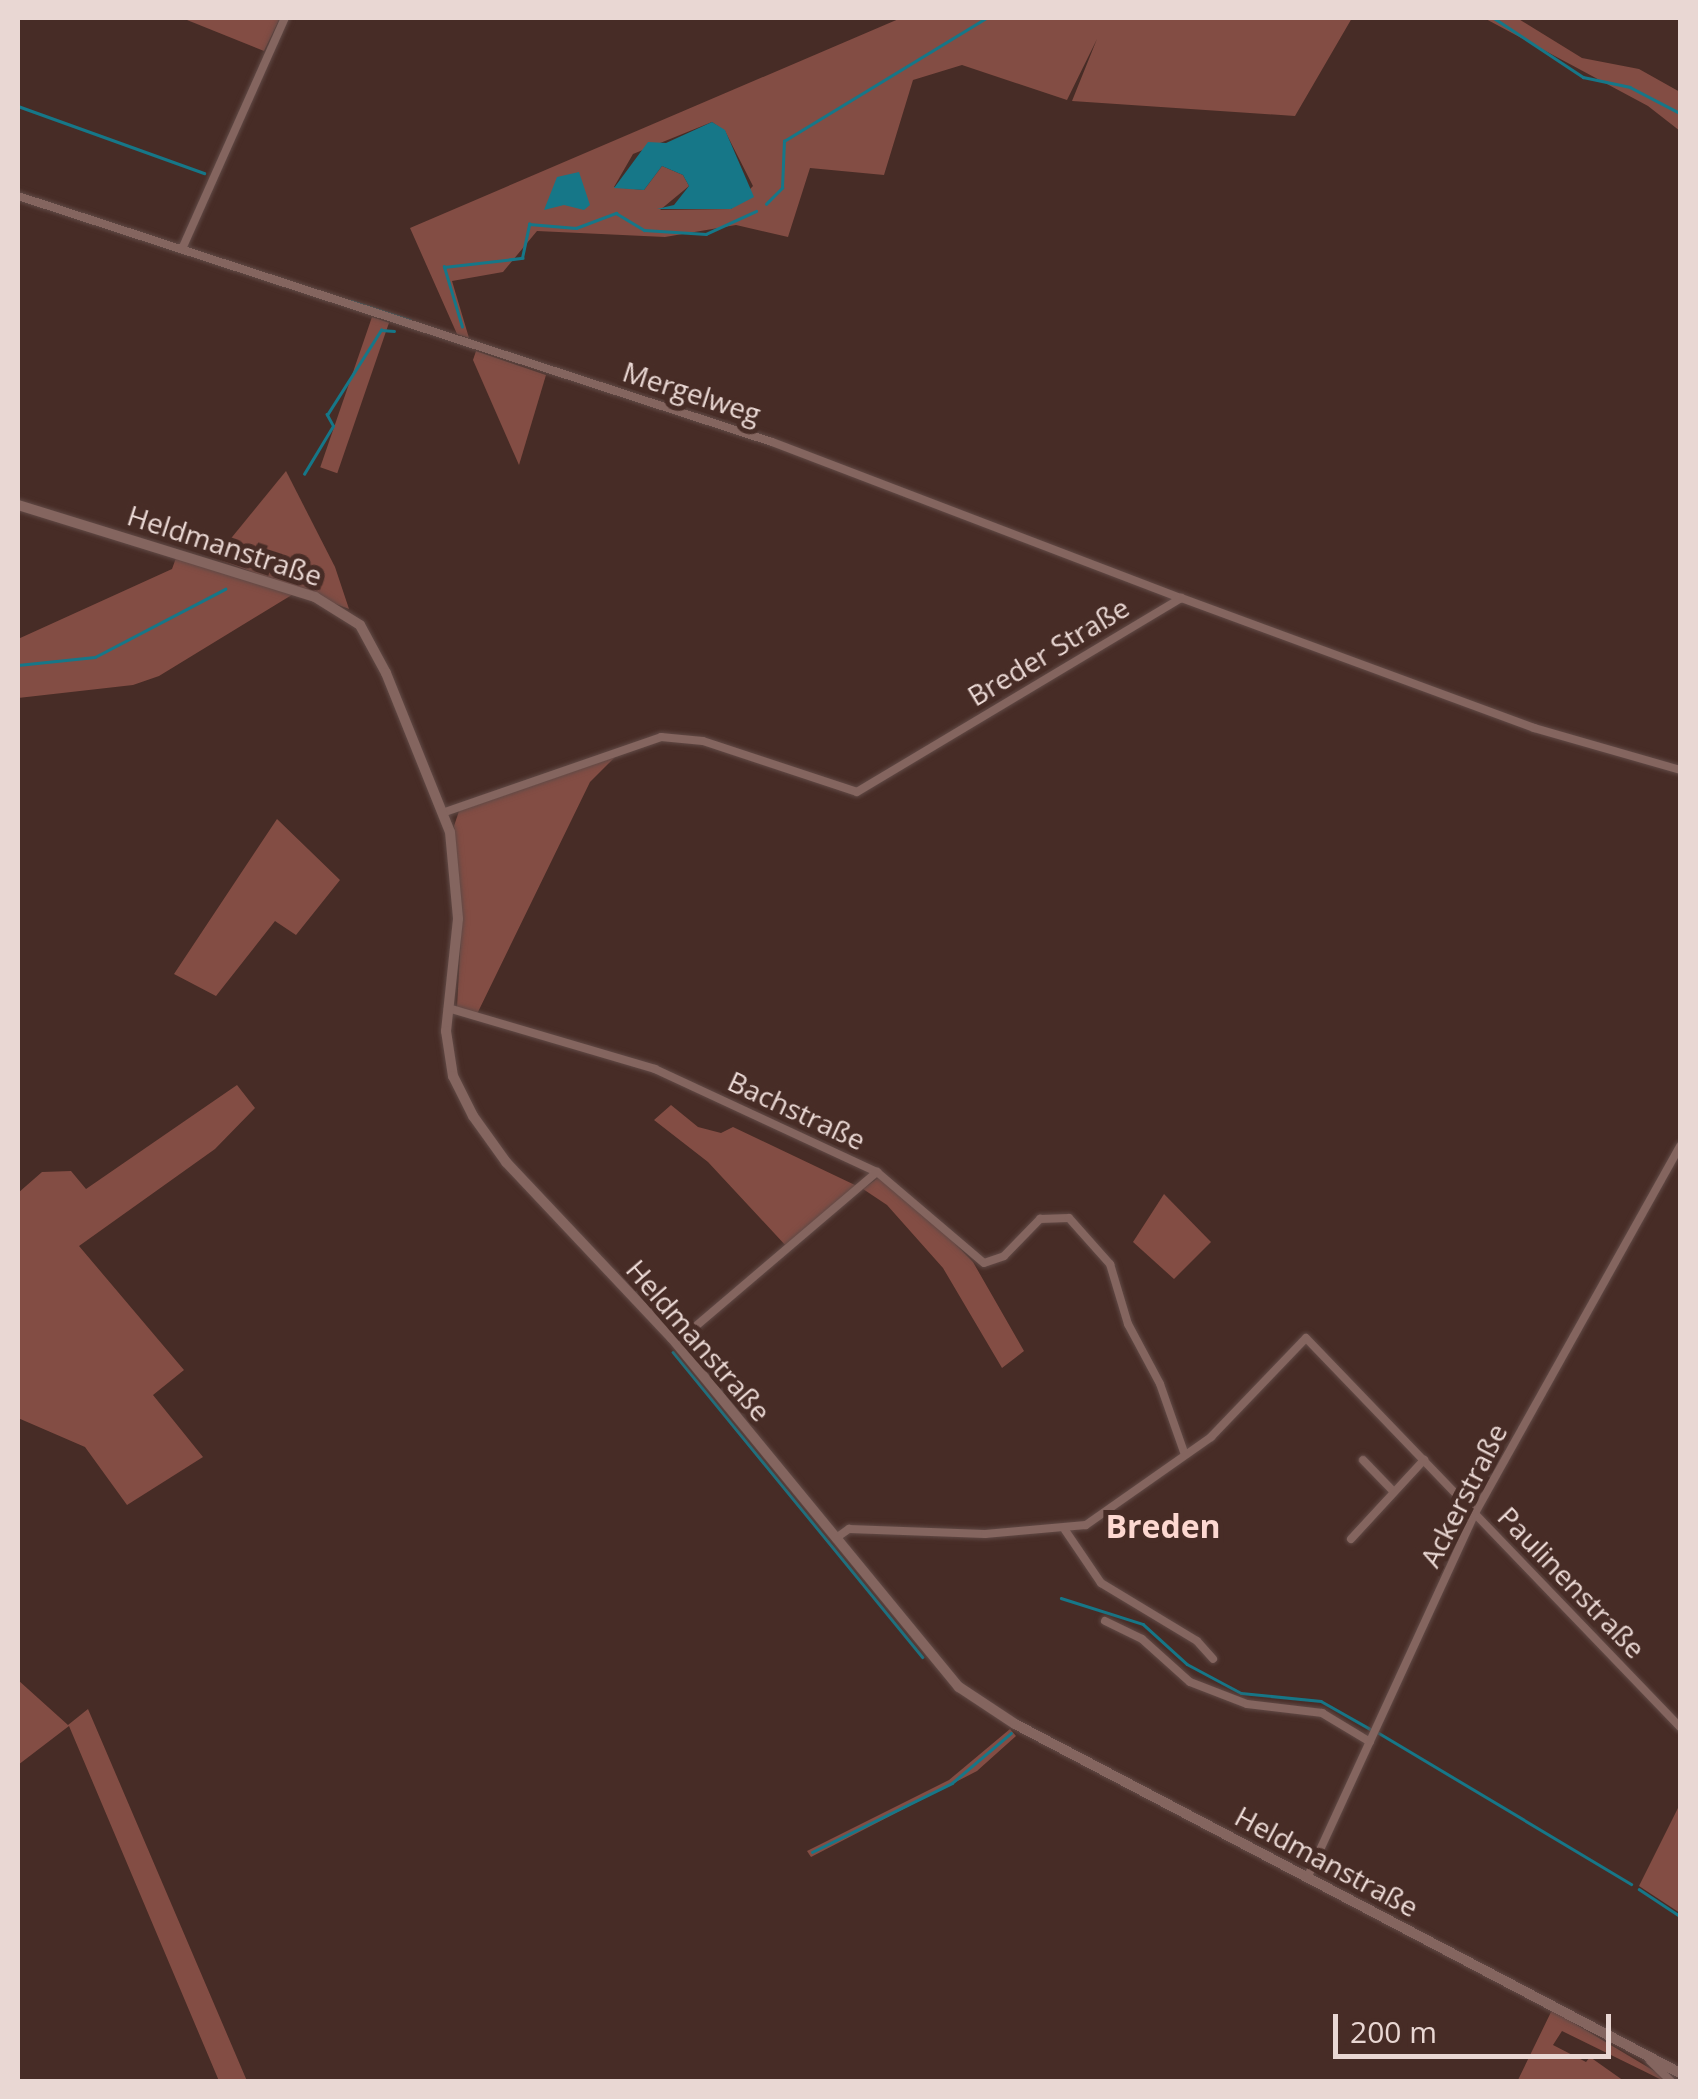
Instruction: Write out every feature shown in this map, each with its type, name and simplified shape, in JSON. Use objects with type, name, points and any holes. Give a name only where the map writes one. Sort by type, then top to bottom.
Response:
[{"type":"main road","name":"Heldmanstraße","points":[[18,506],[344,610],[386,673],[445,812],[458,918],[448,1008],[452,1076],[489,1140],[676,1344],[974,1700],[1680,2073]]},
{"type":"street","points":[[182,249],[284,18]]},
{"type":"street","name":"Mergelweg","points":[[18,196],[772,442],[1180,598]]},
{"type":"street","points":[[1180,598],[1534,728],[1680,770]]},
{"type":"street","name":"Breder Straße","points":[[445,812],[661,737],[703,741],[830,788],[857,792],[1180,598]]},
{"type":"street","name":"Bachstraße","points":[[448,1008],[655,1069],[877,1172],[676,1344]]},
{"type":"street","name":"Ackerstraße","points":[[1308,1876],[1475,1513],[1680,1146]]},
{"type":"street","points":[[836,1538],[849,1529],[1065,1530],[1112,1511],[1186,1455],[1160,1384],[1128,1324],[1110,1264],[1085,1231],[1070,1218],[1050,1215],[1004,1256],[984,1262],[877,1172]]},
{"type":"street","name":"Paulinenstraße","points":[[1186,1455],[1234,1417],[1306,1338],[1680,1728]]},
{"type":"street","points":[[1363,1460],[1392,1490]]},
{"type":"street","points":[[1352,1539],[1392,1490],[1424,1460]]},
{"type":"street","points":[[1065,1530],[1101,1583],[1196,1641],[1212,1659]]},
{"type":"street","points":[[1106,1621],[1142,1638],[1190,1682],[1246,1704],[1322,1713],[1370,1742]]},
{"type":"street","name":"Heldmanstraße","points":[[1635,2048],[1672,2082]]},
{"type":"shaded area","points":[[182,18],[280,18],[264,51]]},
{"type":"shaded area","points":[[901,18],[1352,18],[1295,116],[1072,101],[1097,39],[1067,100],[962,65],[913,80],[884,175],[810,168],[788,237],[736,225],[665,237],[537,231],[503,272],[452,281],[469,338],[457,334],[410,228]],"holes":[[[712,122],[725,131],[753,186],[731,209],[660,210],[689,186],[683,175],[662,166],[644,190],[614,187],[633,154]]]},
{"type":"shaded area","points":[[1484,18],[1517,18],[1582,58],[1639,69],[1680,92],[1680,131],[1648,106]]},
{"type":"shaded area","points":[[372,317],[389,323],[337,473],[320,467]]},
{"type":"shaded area","points":[[476,351],[546,375],[519,465],[473,360]]},
{"type":"shaded area","points":[[286,471],[335,567],[349,609],[215,558]]},
{"type":"shaded area","points":[[176,558],[295,593],[159,676],[133,685],[18,698],[18,639],[172,569]]},
{"type":"shaded area","points":[[615,757],[590,782],[477,1014],[457,1007],[462,916],[454,826],[459,811]]},
{"type":"shaded area","points":[[277,819],[340,880],[296,935],[275,921],[216,996],[174,974]]},
{"type":"shaded area","points":[[237,1085],[255,1108],[215,1149],[79,1246],[184,1370],[153,1395],[203,1457],[127,1505],[85,1447],[18,1418],[18,1193],[42,1172],[71,1171],[86,1189]]},
{"type":"shaded area","points":[[671,1105],[698,1127],[721,1133],[733,1127],[857,1186],[787,1247],[708,1162],[654,1120]]},
{"type":"shaded area","points":[[878,1178],[912,1200],[973,1262],[1024,1351],[1002,1368],[943,1268],[887,1205],[863,1189]]},
{"type":"shaded area","points":[[1164,1194],[1211,1242],[1174,1279],[1133,1242]]},
{"type":"shaded area","points":[[18,1680],[68,1725],[88,1709],[247,2081],[219,2081],[69,1726],[18,1765]]},
{"type":"shaded area","points":[[1010,1729],[1016,1736],[977,1771],[811,1857],[807,1851],[949,1780]]},
{"type":"shaded area","points":[[1680,1804],[1680,1913],[1639,1886]]},
{"type":"shaded area","points":[[1552,2010],[1656,2072],[1664,2081],[1562,2031],[1553,2045],[1586,2062],[1590,2057],[1624,2081],[1517,2082]]},
{"type":"water","points":[[712,122],[725,130],[754,197],[731,209],[657,209],[674,205],[689,186],[683,175],[662,166],[644,190],[614,188],[648,142],[666,143]]},
{"type":"water","points":[[579,172],[590,205],[584,210],[564,205],[544,210],[557,177]]},
{"type":"waterway","points":[[766,204],[782,188],[784,141],[986,18]]},
{"type":"waterway","points":[[1494,18],[1583,77],[1630,87],[1680,113]]},
{"type":"waterway","points":[[18,106],[204,173]]},
{"type":"waterway","points":[[462,327],[444,267],[522,258],[529,224],[576,228],[616,213],[644,230],[706,234],[756,211]]},
{"type":"waterway","points":[[351,301],[410,320]]},
{"type":"waterway","points":[[304,474],[333,426],[327,415],[381,330],[394,331]]},
{"type":"waterway","points":[[18,665],[95,657],[225,589]]},
{"type":"waterway","points":[[673,1352],[923,1657]]},
{"type":"waterway","points":[[1061,1598],[1143,1624],[1187,1664],[1241,1693],[1321,1701],[1372,1730]]},
{"type":"waterway","points":[[812,1852],[952,1783],[1011,1733]]},
{"type":"waterway","points":[[1379,1733],[1631,1884]]},
{"type":"waterway","points":[[1639,1889],[1680,1916]]},
{"type":"district","name":"Breden","points":[[1163,1526]]}]
